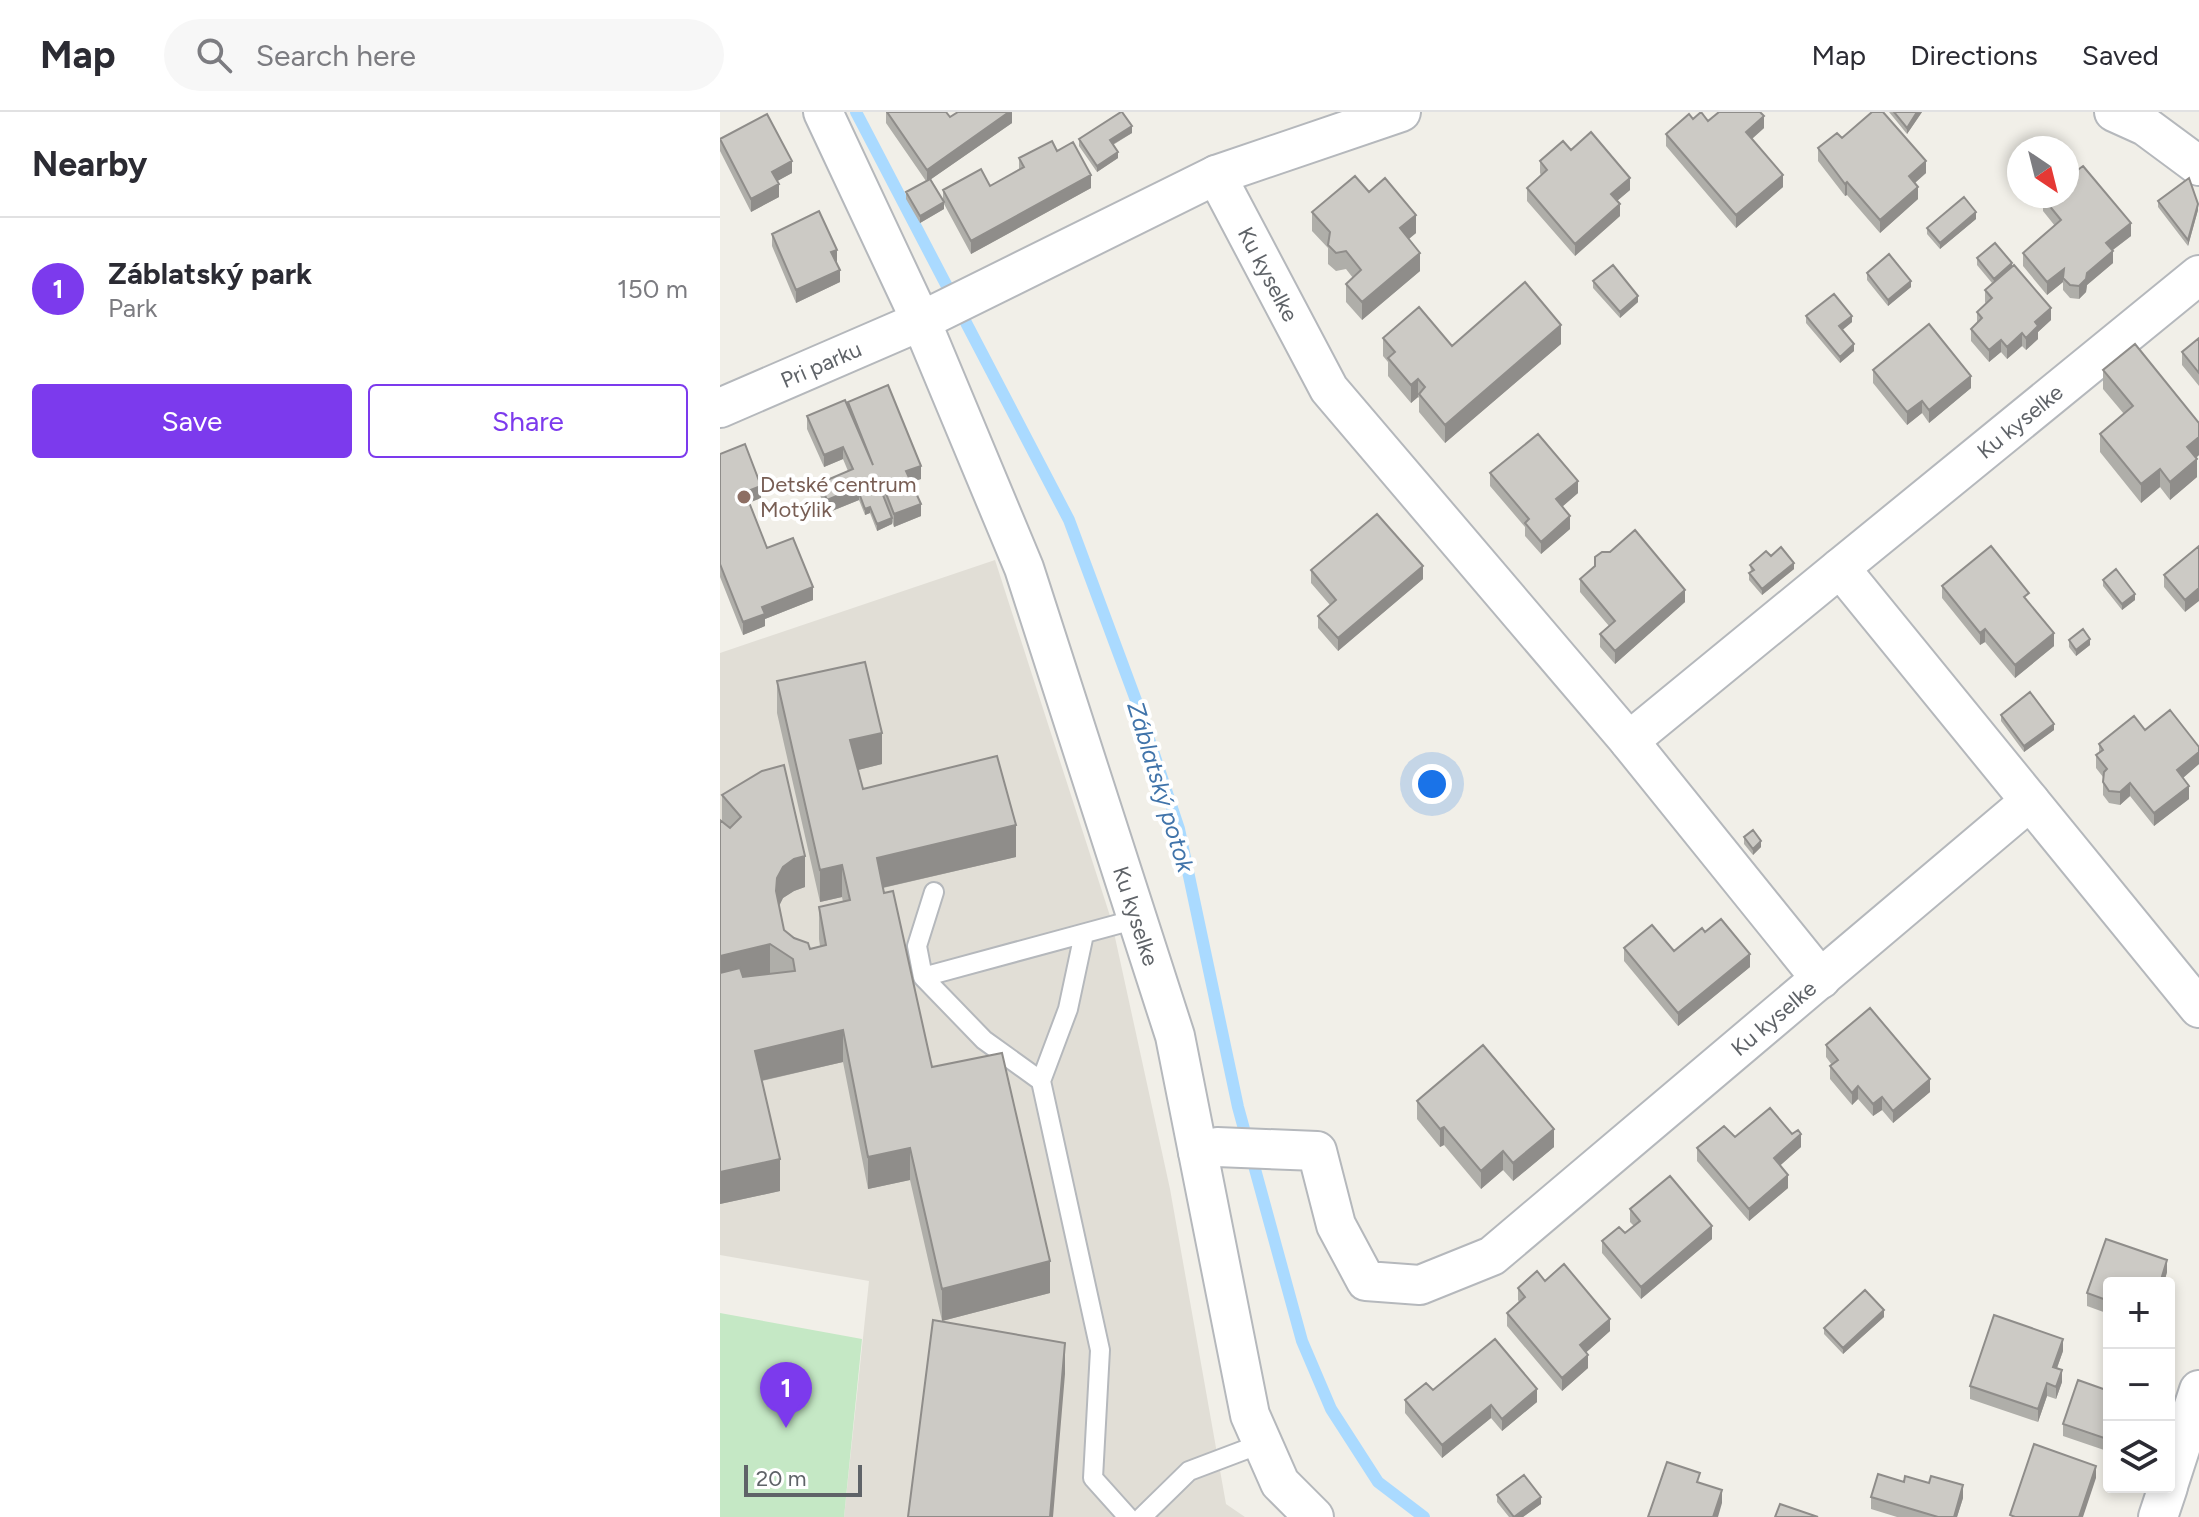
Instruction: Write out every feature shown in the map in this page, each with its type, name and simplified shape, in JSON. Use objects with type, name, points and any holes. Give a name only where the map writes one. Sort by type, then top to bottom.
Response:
[{"type":"street","name":"Ku kyselke","points":[[823,112],[921,321],[1024,568],[1175,1036],[1207,1150],[1250,1415],[1280,1483],[1314,1517]]},
{"type":"street","points":[[921,321],[1216,175],[1401,112]]},
{"type":"street","points":[[2114,112],[2145,126],[2199,166]]},
{"type":"street","name":"Ku kyselke","points":[[1216,175],[1329,389],[1629,741],[1821,979]]},
{"type":"street","name":"Ku kyselke","points":[[1629,741],[2199,275]]},
{"type":"street","name":"Pri parku","points":[[720,408],[921,321]]},
{"type":"street","points":[[1840,568],[2199,1008]]},
{"type":"street","name":"Ku kyselke","points":[[1207,1150],[1317,1151],[1336,1225],[1366,1281],[1420,1285],[1492,1256],[2030,801]]},
{"type":"street","points":[[2175,1464],[2199,1390]]},
{"type":"street","points":[[2158,1517],[2166,1493]]},
{"type":"lane","points":[[934,892],[917,946],[923,977],[984,1040],[1041,1081]]},
{"type":"lane","points":[[923,977],[1137,919]]},
{"type":"lane","points":[[1084,934],[1068,1009],[1041,1081],[1100,1350],[1093,1478],[1128,1517]]},
{"type":"lane","points":[[1142,1517],[1189,1471],[1263,1443]]},
{"type":"shaded area","points":[[995,560],[1111,919],[1170,1189],[1226,1504],[1245,1517],[844,1517],[869,1281],[720,1255],[720,653]]},
{"type":"green space","points":[[720,1313],[862,1339],[844,1517],[720,1517]]},
{"type":"building","points":[[887,112],[946,112],[950,117],[958,112],[1009,112],[927,170]]},
{"type":"building","points":[[1122,112],[1132,126],[1110,140],[1118,152],[1097,166],[1079,139]]},
{"type":"building","points":[[1701,112],[1708,121],[1719,112],[1760,112],[1764,116],[1746,132],[1783,175],[1736,215],[1666,134],[1689,114],[1693,119]]},
{"type":"building","points":[[1872,112],[1883,112],[1926,161],[1909,176],[1918,187],[1880,220],[1847,182],[1845,184],[1818,148],[1837,133],[1842,138]]},
{"type":"building","points":[[1894,112],[1917,112],[1907,128]]},
{"type":"building","points":[[767,114],[792,161],[772,172],[779,184],[751,199],[720,139]]},
{"type":"building","points":[[1591,132],[1630,178],[1611,194],[1620,204],[1575,244],[1527,188],[1547,170],[1540,161],[1563,141],[1571,150]]},
{"type":"building","points":[[1052,141],[1057,151],[1073,142],[1091,175],[971,241],[943,190],[981,169],[990,186],[1024,167],[1019,158]]},
{"type":"building","points":[[2083,166],[2131,223],[2106,243],[2113,251],[2087,273],[2079,286],[2070,285],[2063,278],[2064,269],[2047,282],[2023,253],[2061,220],[2051,208],[2079,208],[2079,169]]},
{"type":"building","points":[[1355,176],[1369,192],[1385,178],[1416,215],[1400,228],[1420,253],[1362,302],[1346,284],[1361,270],[1346,251],[1336,253],[1328,245],[1330,232],[1312,212]]},
{"type":"building","points":[[2189,178],[2198,204],[2188,240],[2158,201]]},
{"type":"building","points":[[930,179],[944,202],[920,216],[906,192]]},
{"type":"building","points":[[1964,197],[1976,212],[1940,243],[1927,228]]},
{"type":"building","points":[[819,211],[837,250],[831,252],[840,270],[796,290],[772,234]]},
{"type":"building","points":[[1995,243],[2012,263],[1994,279],[1977,258]]},
{"type":"building","points":[[1889,254],[1911,281],[1888,300],[1867,273]]},
{"type":"building","points":[[1613,265],[1638,296],[1620,312],[1593,281]]},
{"type":"building","points":[[2014,265],[2051,308],[2035,322],[2038,326],[2026,338],[2022,333],[2007,347],[2001,340],[1989,350],[1971,329],[1982,318],[1977,312],[1992,298],[1985,290]]},
{"type":"building","points":[[1525,282],[1561,325],[1445,425],[1419,394],[1425,387],[1418,379],[1411,385],[1388,358],[1395,352],[1383,338],[1419,307],[1452,346]]},
{"type":"building","points":[[1834,294],[1852,316],[1839,326],[1854,344],[1840,357],[1806,316]]},
{"type":"building","points":[[1929,324],[1971,376],[1929,410],[1922,401],[1907,412],[1873,370]]},
{"type":"building","points":[[2199,338],[2199,373],[2182,352]]},
{"type":"building","points":[[2135,344],[2199,423],[2199,437],[2187,447],[2197,459],[2170,482],[2160,469],[2141,484],[2100,434],[2133,406],[2103,370]]},
{"type":"building","points":[[888,385],[921,466],[906,471],[921,504],[894,514],[880,478],[827,500],[820,483],[853,469],[843,447],[824,455],[807,416],[845,400],[873,465],[848,402]]},
{"type":"building","points":[[1538,434],[1578,481],[1556,499],[1570,516],[1541,542],[1525,523],[1529,519],[1490,473]]},
{"type":"building","points":[[745,444],[761,486],[745,492],[767,548],[793,538],[813,587],[762,607],[765,614],[743,622],[720,564],[720,454]]},
{"type":"building","points":[[879,485],[892,518],[877,524],[870,507],[865,509],[859,493]]},
{"type":"building","points":[[1377,514],[1423,566],[1338,638],[1318,616],[1336,600],[1311,570]]},
{"type":"building","points":[[1635,530],[1685,590],[1615,651],[1600,634],[1615,621],[1580,579],[1595,566],[1595,557],[1602,552],[1610,552]]},
{"type":"building","points":[[1991,546],[2029,593],[2024,597],[2054,633],[2015,665],[1985,629],[1980,633],[1942,586]]},
{"type":"building","points":[[2199,546],[2199,588],[2185,600],[2164,575]]},
{"type":"building","points":[[1781,547],[1794,563],[1762,589],[1749,573],[1754,570],[1750,565],[1766,551],[1771,556]]},
{"type":"building","points":[[2116,569],[2135,594],[2122,604],[2103,580]]},
{"type":"building","points":[[2083,629],[2090,639],[2076,650],[2069,640]]},
{"type":"building","points":[[865,662],[882,733],[850,740],[863,789],[997,756],[1016,825],[877,858],[884,893],[893,891],[932,1067],[1002,1053],[1050,1261],[942,1289],[910,1148],[868,1157],[843,1030],[755,1051],[780,1159],[720,1172],[720,973],[740,968],[743,977],[795,971],[793,959],[770,944],[720,956],[720,820],[730,828],[741,817],[722,795],[762,771],[784,765],[805,856],[783,867],[777,878],[776,891],[784,930],[808,943],[810,949],[826,945],[819,907],[850,900],[842,865],[820,870],[777,681]]},
{"type":"building","points":[[2030,692],[2054,724],[2024,746],[2001,715]]},
{"type":"building","points":[[2170,710],[2199,747],[2199,752],[2177,770],[2189,786],[2154,813],[2130,783],[2120,792],[2109,791],[2103,782],[2107,769],[2096,755],[2103,750],[2099,744],[2134,716],[2145,730]]},
{"type":"building","points":[[1753,830],[1761,841],[1753,849],[1744,837]]},
{"type":"building","points":[[1721,919],[1750,954],[1678,1013],[1624,948],[1652,925],[1674,951],[1702,928],[1705,932]]},
{"type":"building","points":[[1870,1008],[1930,1079],[1893,1111],[1882,1097],[1873,1104],[1858,1086],[1852,1093],[1830,1066],[1838,1060],[1826,1045]]},
{"type":"building","points":[[1483,1045],[1554,1129],[1513,1163],[1503,1151],[1481,1171],[1417,1101]]},
{"type":"building","points":[[1770,1108],[1792,1134],[1798,1130],[1801,1134],[1774,1158],[1788,1175],[1749,1209],[1697,1148],[1724,1126],[1735,1137]]},
{"type":"building","points":[[1670,1176],[1712,1226],[1641,1287],[1602,1241],[1619,1227],[1625,1233],[1640,1221],[1630,1209]]},
{"type":"building","points":[[2106,1239],[2167,1260],[2162,1277],[2103,1277],[2103,1299],[2087,1293]]},
{"type":"building","points":[[1564,1264],[1610,1319],[1580,1345],[1588,1355],[1562,1378],[1507,1313],[1525,1297],[1518,1288],[1537,1271],[1545,1281]]},
{"type":"building","points":[[1865,1290],[1884,1310],[1843,1348],[1824,1328]]},
{"type":"building","points":[[1994,1315],[2063,1339],[2053,1367],[2062,1370],[2056,1387],[2047,1383],[2038,1409],[1970,1386]]},
{"type":"building","points":[[933,1320],[1065,1343],[1050,1517],[908,1517]]},
{"type":"building","points":[[1495,1339],[1537,1389],[1502,1419],[1491,1405],[1442,1445],[1405,1400],[1426,1383],[1433,1390]]},
{"type":"building","points":[[2078,1380],[2103,1389],[2103,1438],[2063,1424]]},
{"type":"building","points":[[2034,1444],[2096,1466],[2079,1517],[2010,1515]]},
{"type":"building","points":[[1667,1462],[1700,1473],[1697,1482],[1722,1490],[1713,1517],[1648,1517]]},
{"type":"building","points":[[1878,1474],[1904,1482],[1905,1476],[1929,1483],[1931,1476],[1963,1485],[1954,1517],[1938,1517],[1871,1497]]},
{"type":"building","points":[[1524,1475],[1541,1497],[1514,1517],[1497,1495]]},
{"type":"building","points":[[1780,1504],[1818,1517],[1775,1517]]},
{"type":"waterway","name":"Záblatský potok","points":[[856,112],[1069,520],[1137,703],[1179,829],[1238,1107],[1302,1341],[1331,1409],[1378,1482],[1424,1517]]},
{"type":"place","name":"Detské centrum Motýlik","points":[[744,497]]},
{"type":"place","name":"Záblatský park","points":[[786,1428]]}]
